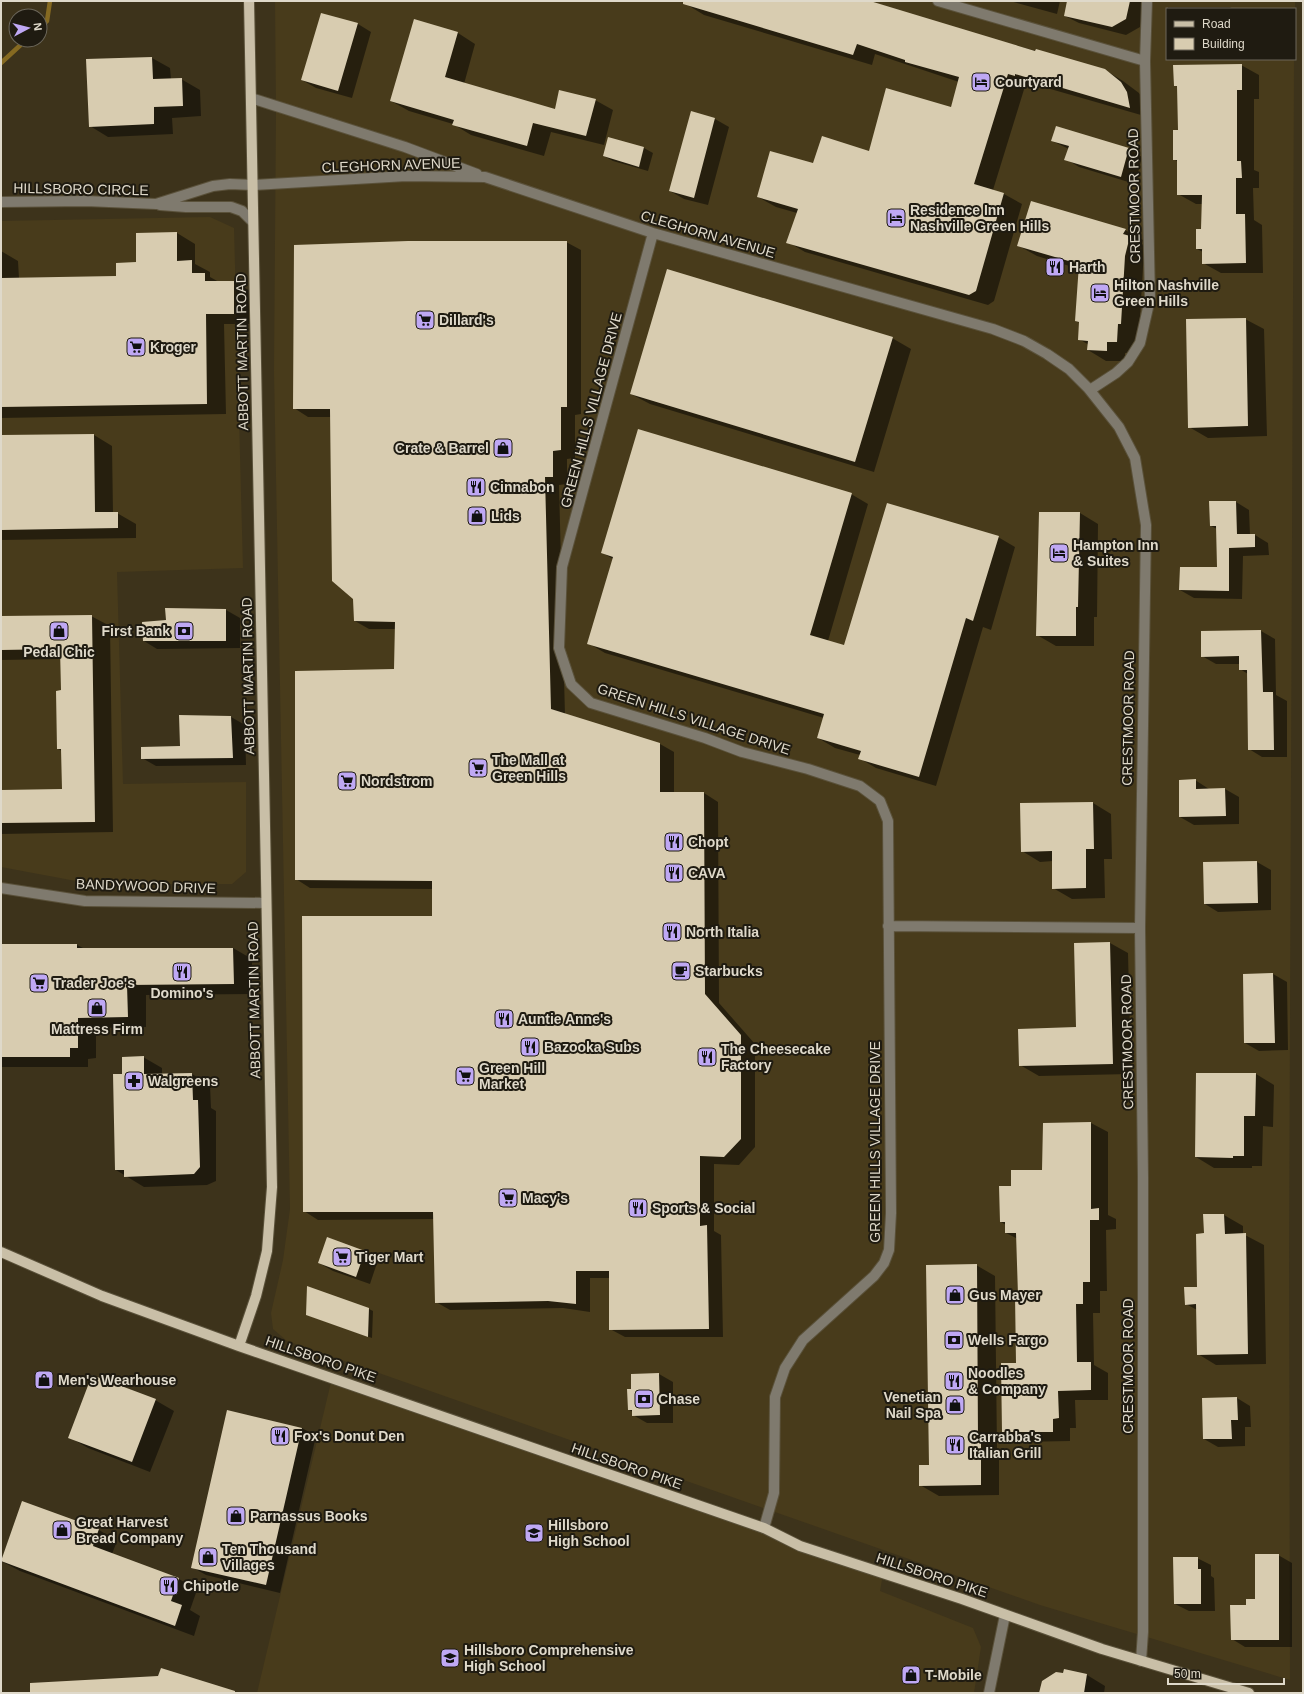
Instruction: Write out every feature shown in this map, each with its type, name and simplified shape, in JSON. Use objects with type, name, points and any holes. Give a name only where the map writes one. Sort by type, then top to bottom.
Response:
[{"type":"main road","name":"ABBOTT MARTIN ROAD","points":[[239,1346],[256,1296],[267,1251],[272,1187],[249,1]]},
{"type":"main road","name":"HILLSBORO PIKE","points":[[1,1252],[102,1296],[239,1346],[764,1528],[800,1546],[1102,1649],[1249,1693]]},
{"type":"street","points":[[938,1],[1145,61]]},
{"type":"street","name":"CRESTMOOR ROAD","points":[[1090,390],[1116,373],[1128,362],[1140,344],[1150,299],[1145,61],[1147,1]]},
{"type":"street","points":[[251,98],[405,147],[485,177]]},
{"type":"street","name":"CLEGHORN AVENUE","points":[[253,185],[406,176],[485,177],[653,233],[993,329],[1024,341],[1069,369],[1090,390],[1119,427]]},
{"type":"street","name":"HILLSBORO CIRCLE","points":[[1,202],[86,201],[156,204],[213,186],[230,184],[253,185]]},
{"type":"street","points":[[156,204],[186,207],[231,207],[242,211],[253,222]]},
{"type":"street","name":"GREEN HILLS VILLAGE DRIVE","points":[[653,233],[562,567],[559,648],[571,684],[591,703],[705,738],[742,752],[808,769],[860,786],[880,801],[888,821],[891,1206],[889,1250],[884,1263],[874,1276],[803,1340],[785,1368],[775,1397],[774,1494],[764,1528]]},
{"type":"street","name":"CRESTMOOR ROAD","points":[[1119,427],[1135,458],[1146,526],[1140,928],[1143,1177],[1143,1632],[1141,1661]]},
{"type":"street","name":"BANDYWOOD DRIVE","points":[[1,888],[85,900],[266,903]]},
{"type":"street","points":[[888,926],[1140,928]]},
{"type":"street","points":[[989,1693],[1005,1615]]},
{"type":"shaded area","points":[[275,1],[1295,1],[1295,8],[1166,8],[1166,60],[1294,60],[1289,1259],[1290,1680],[1040,1605],[287,1341],[273,1329],[271,1313],[283,1260],[290,1209],[274,371],[276,111]]},
{"type":"shaded area","points":[[210,217],[234,228],[243,568],[117,572],[123,784],[246,782],[246,872],[232,884],[92,884],[1,867],[1,221]]},
{"type":"shaded area","name":"Hillsboro High School","points":[[332,1378],[883,1574],[880,1591],[973,1628],[981,1647],[974,1693],[257,1693]]},
{"type":"building","points":[[683,1],[870,1],[1035,51],[1036,49],[1105,69],[1121,82],[1127,92],[1130,108],[1015,74],[1015,76],[1008,74],[974,184],[1004,193],[976,291],[969,295],[786,243],[798,209],[757,197],[770,151],[813,163],[822,136],[869,151],[886,88],[951,107],[959,77],[905,62],[905,60],[857,44],[853,55],[683,4]]},
{"type":"building","points":[[1067,1],[1130,1],[1126,19],[1112,27],[1064,16]]},
{"type":"building","points":[[321,13],[358,23],[338,91],[301,80]]},
{"type":"building","points":[[414,19],[458,32],[445,77],[555,109],[559,90],[596,99],[586,136],[533,123],[527,146],[452,125],[454,120],[390,101]]},
{"type":"building","points":[[152,57],[153,79],[182,78],[183,106],[154,107],[154,124],[89,127],[86,59]]},
{"type":"building","points":[[1242,64],[1242,90],[1237,90],[1237,161],[1241,161],[1242,178],[1236,178],[1236,214],[1245,214],[1246,263],[1202,264],[1202,249],[1196,249],[1196,229],[1201,229],[1202,195],[1177,195],[1177,160],[1173,160],[1173,130],[1178,130],[1177,86],[1174,86],[1173,65]]},
{"type":"building","points":[[691,111],[715,118],[694,198],[669,191]]},
{"type":"building","points":[[1056,126],[1129,148],[1121,177],[1064,160],[1069,146],[1051,141]]},
{"type":"building","points":[[608,137],[644,147],[639,167],[603,156]]},
{"type":"building","name":"Hilton Nashville Green Hills","points":[[1031,201],[1126,229],[1123,234],[1130,236],[1125,256],[1121,324],[1118,324],[1117,342],[1107,342],[1107,351],[1087,350],[1088,341],[1078,340],[1079,322],[1075,321],[1079,264],[1017,246]]},
{"type":"building","points":[[177,232],[177,261],[192,260],[192,273],[205,273],[205,281],[234,281],[234,314],[206,314],[207,404],[1,407],[1,278],[116,276],[116,263],[136,262],[136,233]]},
{"type":"building","name":"The Mall at Green Hills","points":[[408,241],[567,241],[567,407],[561,407],[561,450],[553,451],[553,477],[545,477],[551,709],[660,743],[660,792],[704,792],[705,994],[741,1035],[741,1139],[724,1157],[700,1156],[700,1226],[707,1225],[709,1329],[609,1330],[609,1271],[576,1271],[576,1304],[548,1301],[435,1303],[433,1212],[303,1212],[302,916],[432,916],[432,881],[295,880],[295,671],[394,669],[395,622],[354,621],[353,599],[332,581],[330,409],[293,409],[294,245]]},
{"type":"building","points":[[667,269],[893,337],[855,462],[630,394]]},
{"type":"building","points":[[1246,318],[1248,426],[1188,428],[1186,319]]},
{"type":"building","points":[[638,429],[852,493],[810,635],[844,645],[887,503],[999,536],[973,621],[966,618],[919,777],[858,759],[861,751],[817,738],[824,714],[587,644],[613,557],[601,553]]},
{"type":"building","points":[[94,434],[95,512],[118,512],[118,528],[1,530],[1,435]]},
{"type":"building","points":[[1209,501],[1236,501],[1237,534],[1255,534],[1255,547],[1229,548],[1229,591],[1179,590],[1180,567],[1217,567],[1216,526],[1210,526]]},
{"type":"building","name":"Hampton Inn & Suites","points":[[1039,512],[1080,512],[1076,636],[1036,636]]},
{"type":"building","name":"First Bank","points":[[165,608],[226,609],[226,641],[143,641],[142,622],[166,620]]},
{"type":"building","points":[[92,615],[95,822],[1,823],[1,790],[62,789],[61,749],[57,749],[56,691],[61,690],[60,649],[1,650],[1,616]]},
{"type":"building","points":[[1261,630],[1263,692],[1273,692],[1274,750],[1248,750],[1247,670],[1239,670],[1239,656],[1201,657],[1201,631]]},
{"type":"building","points":[[179,715],[231,716],[233,758],[141,759],[141,747],[180,746]]},
{"type":"building","points":[[1196,779],[1196,789],[1225,788],[1226,816],[1179,817],[1179,780]]},
{"type":"building","points":[[1093,802],[1094,849],[1086,849],[1086,888],[1052,889],[1052,851],[1021,852],[1020,803]]},
{"type":"building","points":[[1257,861],[1258,903],[1204,904],[1203,862]]},
{"type":"building","points":[[1110,942],[1113,1064],[1019,1066],[1018,1029],[1076,1027],[1074,943]]},
{"type":"building","points":[[1,944],[77,944],[77,948],[233,948],[234,984],[127,985],[128,1017],[78,1018],[78,1048],[70,1048],[70,1057],[1,1057]]},
{"type":"building","points":[[1273,973],[1275,1043],[1244,1043],[1243,974]]},
{"type":"building","name":"Walgreens","points":[[144,1056],[144,1074],[192,1073],[193,1100],[198,1100],[200,1167],[194,1174],[124,1177],[124,1170],[115,1170],[113,1074],[122,1074],[122,1057]]},
{"type":"building","points":[[1196,1073],[1256,1073],[1255,1116],[1244,1116],[1244,1156],[1233,1156],[1233,1158],[1195,1157]]},
{"type":"building","points":[[1091,1122],[1091,1209],[1099,1208],[1099,1220],[1090,1220],[1090,1282],[1083,1282],[1083,1304],[1076,1304],[1077,1362],[1091,1362],[1091,1390],[1058,1391],[1059,1418],[1053,1419],[1053,1432],[1002,1432],[1001,1363],[1016,1363],[1015,1295],[1018,1295],[1016,1233],[1005,1233],[1005,1222],[1000,1222],[999,1186],[1011,1186],[1011,1170],[1042,1170],[1043,1123]]},
{"type":"building","points":[[1203,1214],[1224,1214],[1225,1234],[1246,1233],[1248,1354],[1197,1355],[1196,1304],[1185,1305],[1184,1287],[1197,1287],[1196,1234],[1204,1233]]},
{"type":"building","name":"Tiger Mart","points":[[327,1237],[365,1251],[356,1277],[318,1263]]},
{"type":"building","points":[[977,1264],[978,1440],[981,1440],[981,1485],[919,1486],[919,1465],[929,1465],[926,1265]]},
{"type":"building","points":[[307,1286],[369,1308],[368,1337],[306,1315]]},
{"type":"building","name":"Chase","points":[[659,1373],[660,1415],[632,1416],[632,1410],[628,1410],[627,1389],[631,1389],[631,1374]]},
{"type":"building","points":[[92,1375],[156,1399],[132,1462],[68,1438]]},
{"type":"building","points":[[1237,1397],[1238,1420],[1231,1420],[1232,1439],[1203,1439],[1202,1398]]},
{"type":"building","points":[[227,1410],[302,1428],[266,1585],[191,1568]]},
{"type":"building","points":[[22,1501],[99,1529],[93,1546],[179,1578],[171,1601],[182,1605],[175,1626],[1,1561]]},
{"type":"building","points":[[1255,1554],[1279,1554],[1279,1640],[1231,1640],[1230,1605],[1246,1605],[1246,1599],[1255,1599]]},
{"type":"building","points":[[1173,1557],[1198,1557],[1198,1569],[1201,1569],[1201,1604],[1174,1604]]},
{"type":"building","points":[[161,1668],[235,1691],[235,1693],[30,1693],[30,1683],[158,1676]]},
{"type":"building","points":[[1064,1669],[1087,1674],[1084,1693],[1039,1693],[1042,1681],[1056,1672],[1063,1673]]},
{"type":"waterway","points":[[48,14],[50,1]]},
{"type":"waterway","points":[[1,63],[17,48]]},
{"type":"place","name":"Courtyard","points":[[981,82]]},
{"type":"place","name":"Residence Inn Nashville Green Hills","points":[[896,218]]},
{"type":"place","name":"Harth","points":[[1055,267]]},
{"type":"place","name":"Hilton Nashville Green Hills","points":[[1100,293]]},
{"type":"place","name":"Dillard's","points":[[425,320]]},
{"type":"place","name":"Kroger","points":[[136,347]]},
{"type":"place","name":"Crate & Barrel","points":[[503,448]]},
{"type":"place","name":"Cinnabon","points":[[476,487]]},
{"type":"place","name":"Lids","points":[[477,516]]},
{"type":"place","name":"Hampton Inn & Suites","points":[[1059,553]]},
{"type":"place","name":"Pedal Chic","points":[[59,631]]},
{"type":"place","name":"First Bank","points":[[184,631]]},
{"type":"place","name":"The Mall at Green Hills","points":[[478,768]]},
{"type":"place","name":"Nordstrom","points":[[347,781]]},
{"type":"place","name":"Chopt","points":[[674,842]]},
{"type":"place","name":"CAVA","points":[[674,873]]},
{"type":"place","name":"North Italia","points":[[672,932]]},
{"type":"place","name":"Starbucks","points":[[681,971]]},
{"type":"place","name":"Domino's","points":[[182,972]]},
{"type":"place","name":"Trader Joe's","points":[[39,983]]},
{"type":"place","name":"Mattress Firm","points":[[97,1008]]},
{"type":"place","name":"Auntie Anne's","points":[[504,1019]]},
{"type":"place","name":"Bazooka Subs","points":[[530,1047]]},
{"type":"place","name":"The Cheesecake Factory","points":[[707,1057]]},
{"type":"place","name":"Green Hill Market","points":[[465,1076]]},
{"type":"place","name":"Walgreens","points":[[134,1081]]},
{"type":"place","name":"Macy's","points":[[508,1198]]},
{"type":"place","name":"Sports & Social","points":[[638,1208]]},
{"type":"place","name":"Tiger Mart","points":[[342,1257]]},
{"type":"place","name":"Gus Mayer","points":[[955,1295]]},
{"type":"place","name":"Wells Fargo","points":[[954,1340]]},
{"type":"place","name":"Men's Wearhouse","points":[[44,1380]]},
{"type":"place","name":"Noodles & Company","points":[[954,1381]]},
{"type":"place","name":"Chase","points":[[644,1399]]},
{"type":"place","name":"Venetian Nail Spa","points":[[955,1405]]},
{"type":"place","name":"Fox's Donut Den","points":[[280,1436]]},
{"type":"place","name":"Carrabba's Italian Grill","points":[[955,1445]]},
{"type":"place","name":"Parnassus Books","points":[[236,1516]]},
{"type":"place","name":"Great Harvest Bread Company","points":[[62,1530]]},
{"type":"place","name":"Hillsboro High School","points":[[534,1533]]},
{"type":"place","name":"Ten Thousand Villages","points":[[208,1557]]},
{"type":"place","name":"Chipotle","points":[[169,1586]]},
{"type":"place","name":"Hillsboro Comprehensive High School","points":[[450,1658]]},
{"type":"place","name":"T-Mobile","points":[[911,1675]]}]
